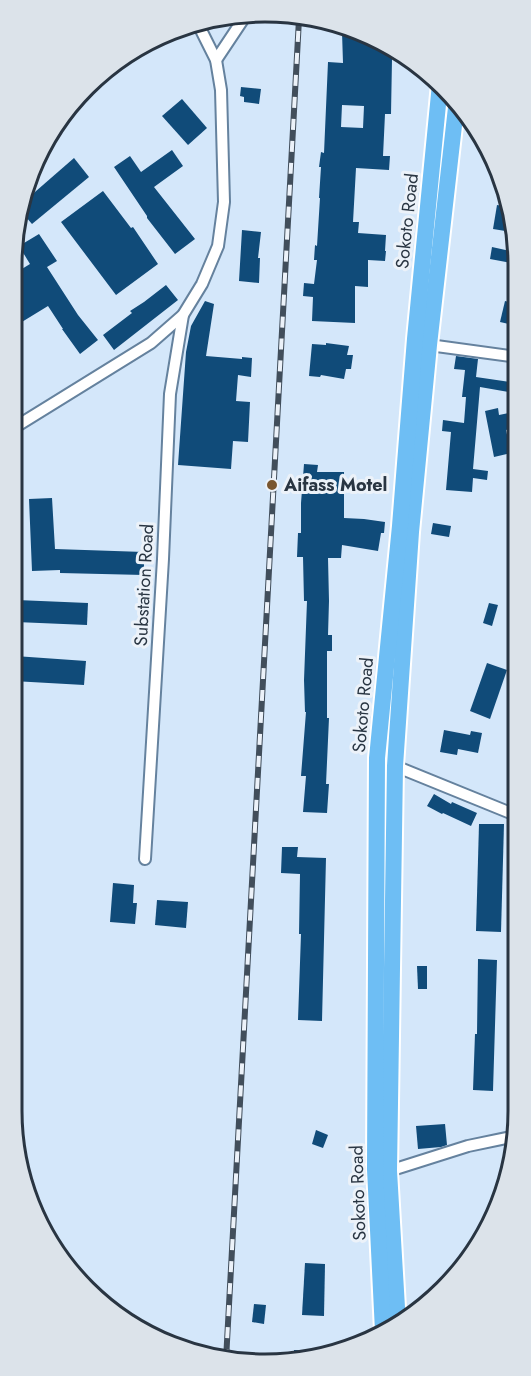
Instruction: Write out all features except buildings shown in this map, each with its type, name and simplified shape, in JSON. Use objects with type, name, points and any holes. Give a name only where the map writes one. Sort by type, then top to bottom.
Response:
[{"type":"main road","name":"Sokoto Road","points":[[383,1323],[375,1169],[377,758],[439,96]]},
{"type":"main road","name":"Sokoto Road","points":[[397,1315],[389,1171],[394,766],[411,532],[429,345],[455,114]]},
{"type":"main road","points":[[434,142],[452,144]]},
{"type":"street","points":[[216,60],[240,24]]},
{"type":"street","points":[[22,423],[151,343],[183,315],[202,284],[218,246],[225,202],[220,90],[216,60],[202,31]]},
{"type":"street","name":"Substation Road","points":[[145,858],[163,559],[170,394],[183,315]]},
{"type":"street","points":[[429,345],[508,356]]},
{"type":"street","points":[[394,766],[508,812]]},
{"type":"street","points":[[389,1171],[468,1146],[507,1138]]},
{"type":"railway","points":[[227,1350],[299,25]]},
{"type":"place","name":"Aifass Motel","points":[[272,485]]}]
